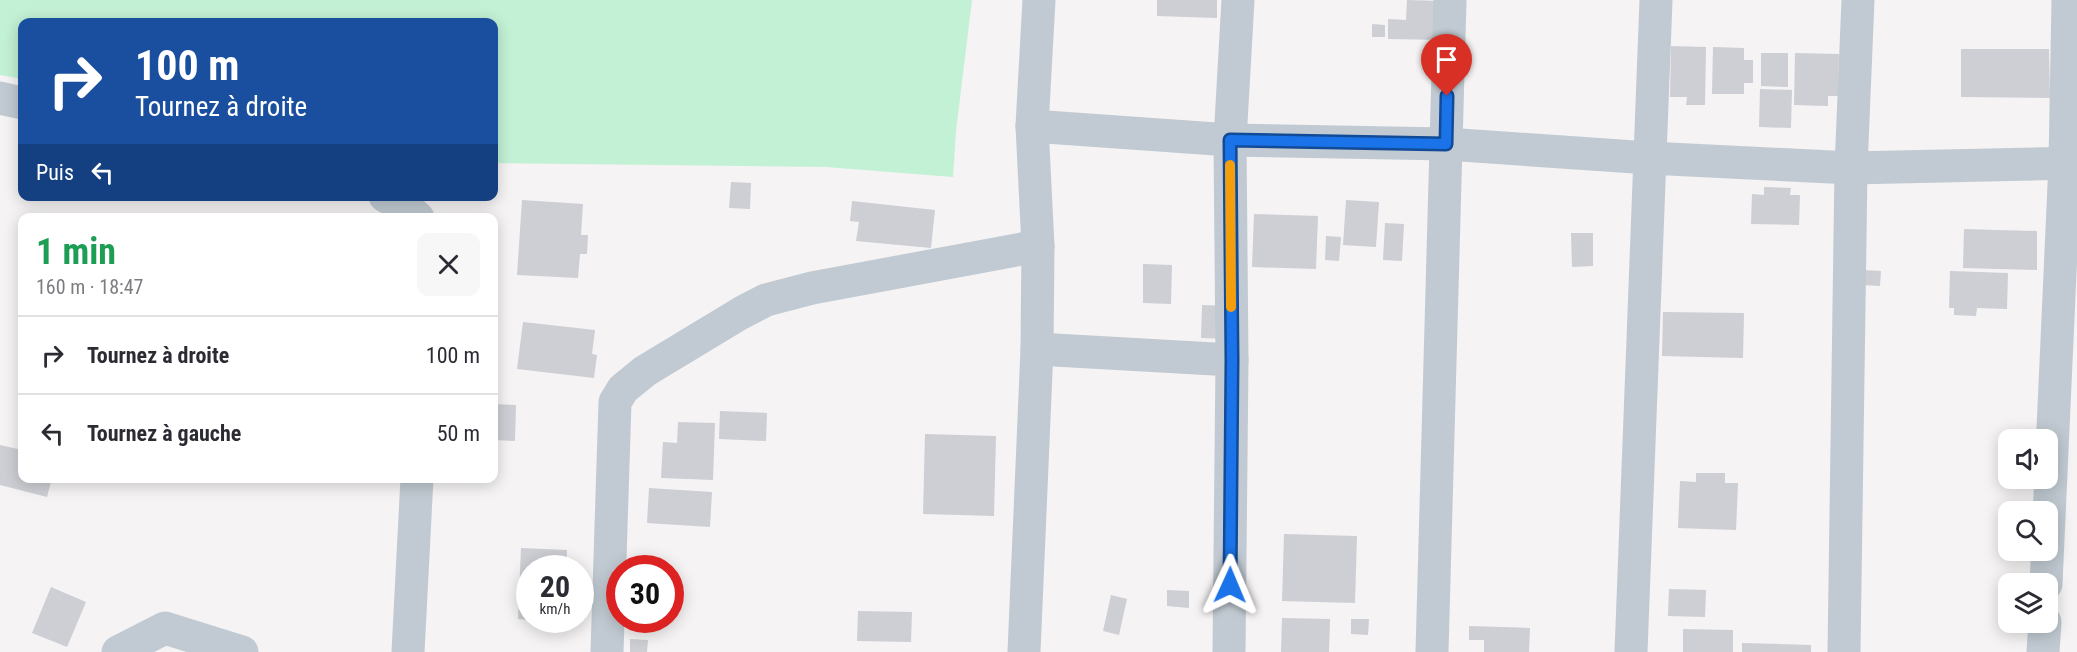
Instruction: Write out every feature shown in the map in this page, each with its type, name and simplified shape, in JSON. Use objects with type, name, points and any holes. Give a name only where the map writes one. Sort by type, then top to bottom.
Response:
[{"type":"street","points":[[1024,652],[1037,349],[1038,246],[1032,126],[1039,0]]},
{"type":"street","points":[[1229,652],[1232,360],[1230,140],[1238,0]]},
{"type":"street","points":[[1432,652],[1450,0]]},
{"type":"street","points":[[1631,652],[1656,0]]},
{"type":"street","points":[[1844,652],[1851,168],[1858,0]]},
{"type":"street","points":[[2047,573],[2071,163],[2068,0]]},
{"type":"street","points":[[0,98],[18,102]]},
{"type":"street","points":[[1032,126],[1230,140],[1446,144],[1649,158],[1851,168],[2071,163]]},
{"type":"street","points":[[395,201],[413,213]]},
{"type":"street","points":[[607,652],[615,402],[623,389],[645,371],[766,300],[812,288],[1038,246]]},
{"type":"street","points":[[1037,349],[1232,360]]},
{"type":"street","points":[[408,652],[417,483]]},
{"type":"street","points":[[118,652],[165,628],[242,652]]},
{"type":"street","points":[[2043,652],[2044,633]]},
{"type":"green space","points":[[0,0],[972,0],[956,131],[953,177],[826,167],[498,163],[498,18],[18,18],[18,78],[0,75]]},
{"type":"building","points":[[1157,0],[1217,0],[1217,18],[1157,16]]},
{"type":"building","points":[[1407,0],[1442,1],[1441,40],[1388,39],[1388,19],[1406,20]]},
{"type":"building","points":[[1372,24],[1385,25],[1385,37],[1372,37]]},
{"type":"building","points":[[1671,46],[1706,47],[1705,105],[1686,105],[1687,97],[1670,97]]},
{"type":"building","points":[[1713,47],[1744,48],[1744,60],[1753,60],[1753,83],[1744,83],[1744,94],[1712,94]]},
{"type":"building","points":[[1961,49],[2049,49],[2050,98],[1961,97]]},
{"type":"building","points":[[1761,53],[1788,53],[1788,87],[1761,86]]},
{"type":"building","points":[[1795,53],[1839,54],[1838,96],[1828,96],[1828,106],[1794,105]]},
{"type":"building","points":[[1760,89],[1792,90],[1791,128],[1759,127]]},
{"type":"building","points":[[731,182],[751,183],[750,209],[729,208]]},
{"type":"building","points":[[1764,187],[1791,188],[1790,195],[1800,195],[1799,225],[1751,224],[1752,194],[1764,195]]},
{"type":"building","points":[[522,200],[583,204],[581,235],[588,235],[587,254],[580,254],[578,278],[517,275]]},
{"type":"building","points":[[1346,200],[1379,202],[1376,247],[1343,245]]},
{"type":"building","points":[[852,201],[935,210],[931,248],[856,241],[859,222],[850,221]]},
{"type":"building","points":[[1254,214],[1318,216],[1316,269],[1252,267]]},
{"type":"building","points":[[1385,223],[1404,224],[1402,261],[1383,260]]},
{"type":"building","points":[[1964,229],[2037,231],[2037,270],[1963,268]]},
{"type":"building","points":[[1571,233],[1593,233],[1593,266],[1572,267]]},
{"type":"building","points":[[1326,236],[1341,237],[1339,261],[1325,260]]},
{"type":"building","points":[[1143,264],[1172,265],[1171,304],[1143,303]]},
{"type":"building","points":[[1863,270],[1881,271],[1880,286],[1863,285]]},
{"type":"building","points":[[1950,271],[2008,273],[2007,309],[1977,308],[1976,316],[1954,315],[1954,308],[1949,308]]},
{"type":"building","points":[[1202,305],[1229,306],[1228,339],[1201,338]]},
{"type":"building","points":[[1663,312],[1744,313],[1743,358],[1662,356]]},
{"type":"building","points":[[523,322],[595,330],[592,354],[597,355],[594,378],[517,369]]},
{"type":"building","points":[[498,404],[516,405],[515,441],[498,440]]},
{"type":"building","points":[[720,411],[767,413],[766,441],[719,439]]},
{"type":"building","points":[[678,422],[715,423],[713,480],[661,478],[663,442],[677,443]]},
{"type":"building","points":[[925,434],[996,436],[994,516],[923,514]]},
{"type":"building","points":[[0,445],[18,449],[18,483],[51,483],[47,497],[0,485]]},
{"type":"building","points":[[1696,473],[1725,473],[1725,483],[1738,483],[1736,530],[1678,528],[1680,481],[1696,482]]},
{"type":"building","points":[[649,488],[712,492],[710,527],[647,523]]},
{"type":"building","points":[[1284,534],[1357,536],[1355,603],[1282,601]]},
{"type":"building","points":[[521,548],[567,550],[567,555],[521,555]]},
{"type":"building","points":[[51,587],[86,602],[67,647],[32,633]]},
{"type":"building","points":[[1669,589],[1706,590],[1705,617],[1668,616]]},
{"type":"building","points":[[1167,590],[1189,591],[1189,608],[1167,606]]},
{"type":"building","points":[[1111,595],[1127,599],[1119,635],[1103,631]]},
{"type":"building","points":[[858,611],[912,612],[911,642],[857,641]]},
{"type":"building","points":[[1282,618],[1330,619],[1329,652],[1281,652]]},
{"type":"building","points":[[1351,619],[1369,619],[1368,635],[1351,634]]},
{"type":"building","points":[[1469,626],[1530,628],[1529,652],[1484,652],[1484,640],[1469,640]]},
{"type":"building","points":[[1683,629],[1733,630],[1733,652],[1683,652]]},
{"type":"building","points":[[630,639],[648,640],[647,652],[630,652]]},
{"type":"building","points":[[1742,643],[1811,645],[1811,652],[1742,652]]},
{"type":"slow traffic","points":[[1230,165],[1231,307]]},
{"type":"route","points":[[1230,585],[1232,360],[1230,140],[1446,144],[1447,96]]}]
